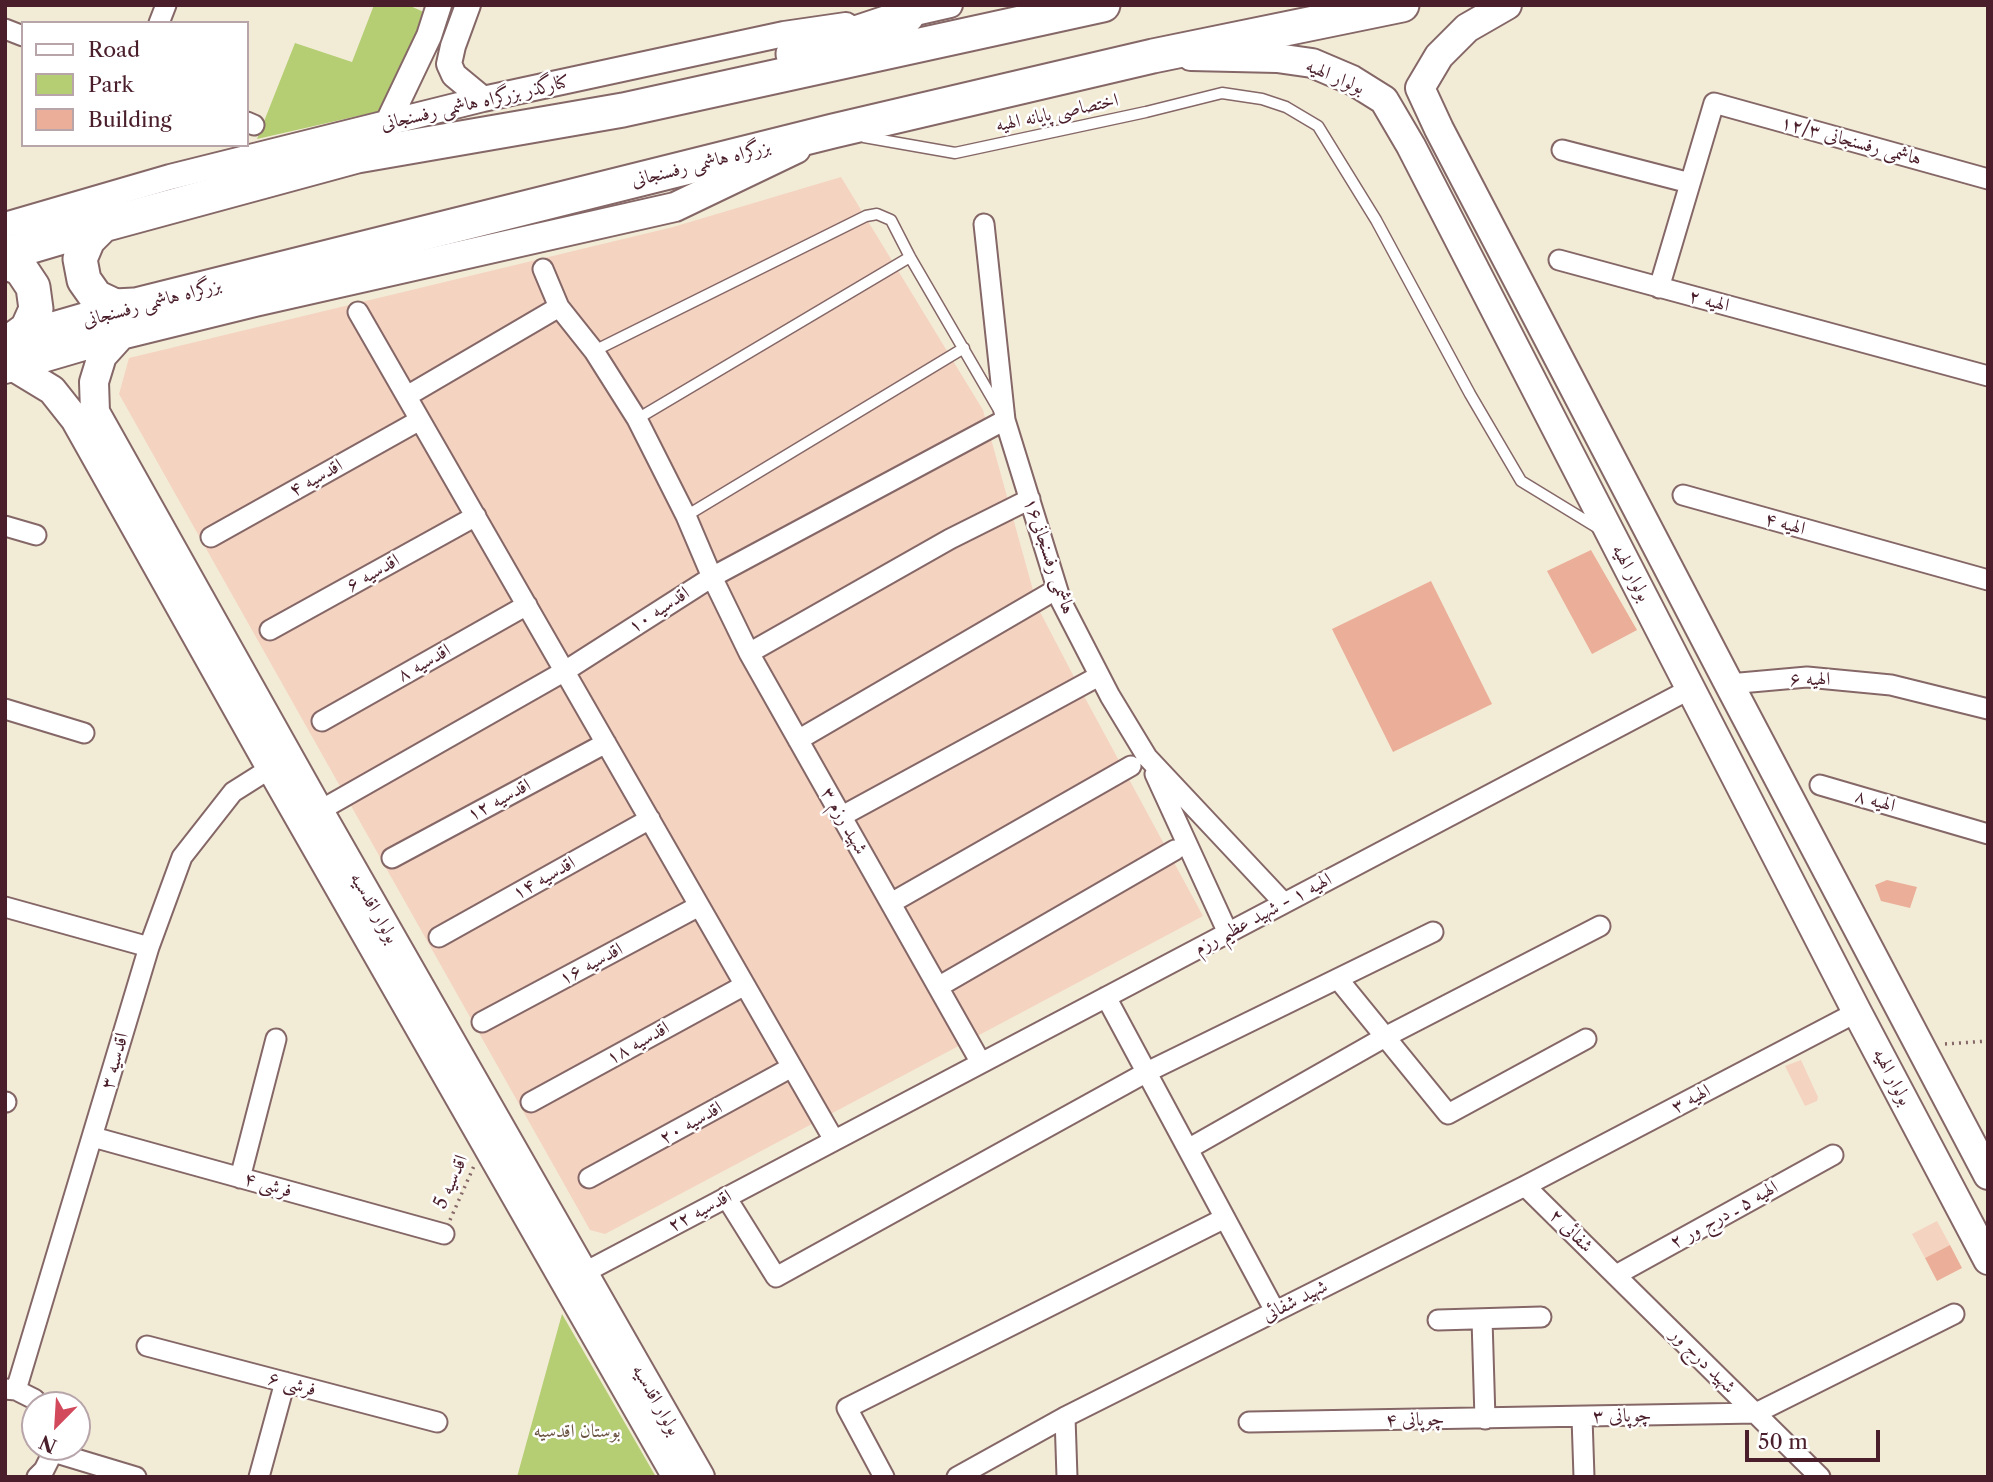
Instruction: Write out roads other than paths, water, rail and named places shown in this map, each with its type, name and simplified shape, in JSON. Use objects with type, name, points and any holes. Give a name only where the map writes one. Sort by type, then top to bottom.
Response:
[{"type":"highway","points":[[5,254],[357,156],[623,110],[1104,5]]},
{"type":"highway","name":"بزرگراه هاشمی رفسنجانی","points":[[8,355],[136,305],[833,131],[1153,55],[1402,5]]},
{"type":"highway","points":[[623,110],[907,16]]},
{"type":"highway","points":[[103,225],[88,240],[80,259],[84,280],[96,297],[115,306],[136,305]]},
{"type":"highway","points":[[5,262],[21,269],[33,287],[36,309],[8,355]]},
{"type":"main road","points":[[1384,100],[1390,91],[1399,86],[1420,88],[1439,56],[1467,28],[1507,5]]},
{"type":"main road","name":"بولوار الهیه","points":[[1153,55],[1277,58],[1312,63],[1352,80],[1384,100],[1411,146],[1857,1012],[1988,1260]]},
{"type":"main road","name":"بولوار الهیه","points":[[1420,88],[1438,129],[1988,1175]]},
{"type":"main road","points":[[8,355],[121,335],[675,207],[833,131]]},
{"type":"main road","name":"بولوار اقدسیه","points":[[121,335],[102,356],[94,382],[95,412],[574,1278],[677,1477]]},
{"type":"main road","name":"بولوار اقدسیه","points":[[8,355],[52,390],[75,419],[485,1142],[700,1477]]},
{"type":"street","points":[[387,124],[429,36],[439,5]]},
{"type":"street","points":[[468,5],[449,64],[454,75],[483,99]]},
{"type":"street","name":"کنارگذر بزرگراه هاشمی رفسنجانی","points":[[5,225],[170,177],[483,99],[784,34],[907,16],[950,5]]},
{"type":"street","points":[[429,36],[428,44],[434,52],[446,53],[453,46]]},
{"type":"street","name":"هاشمی رفسنجانی ۱۲/۳","points":[[1690,183],[1714,103],[1988,178]]},
{"type":"street","points":[[1562,150],[1690,183],[1659,288]]},
{"type":"street","name":"هاشمی رفسنجانی۱۶","points":[[984,224],[1005,420],[1061,601],[1110,696],[1139,761],[1284,903]]},
{"type":"street","name":"الهیه ۲","points":[[1559,260],[1988,376]]},
{"type":"street","name":"شهید رزم ۳","points":[[543,269],[559,307],[594,351],[637,419],[749,653],[981,1063]]},
{"type":"street","points":[[407,396],[559,307]]},
{"type":"street","points":[[358,312],[834,1140]]},
{"type":"street","name":"اقدسیه ۴","points":[[211,537],[420,420]]},
{"type":"street","name":"اقدسیه ۱۰","points":[[318,811],[565,671],[712,577],[1005,420]]},
{"type":"street","name":"الهیه ۴","points":[[1683,495],[1988,580]]},
{"type":"street","points":[[749,653],[950,539],[1030,499]]},
{"type":"street","name":"اقدسیه ۶","points":[[270,630],[476,516]]},
{"type":"street","points":[[5,526],[36,535]]},
{"type":"street","points":[[798,740],[1057,589]]},
{"type":"street","name":"اقدسیه ۸","points":[[322,721],[527,605]]},
{"type":"street","points":[[842,817],[1099,676]]},
{"type":"street","name":"الهیه ۶","points":[[1729,684],[1807,677],[1891,685],[1988,709]]},
{"type":"street","name":"الهیه ۱ - شهید عظیم رزم","points":[[834,1140],[1692,688]]},
{"type":"street","points":[[5,709],[84,733]]},
{"type":"street","name":"اقدسیه ۱۲","points":[[392,858],[606,743]]},
{"type":"street","points":[[891,903],[1139,761],[1228,933]]},
{"type":"street","name":"اقدسیه ۳","points":[[11,1390],[93,1137],[149,947],[182,857],[233,792],[271,768]]},
{"type":"street","name":"الهیه ۸","points":[[1820,785],[1988,834]]},
{"type":"street","name":"اقدسیه ۱۴","points":[[439,937],[650,819]]},
{"type":"street","points":[[938,987],[1175,850]]},
{"type":"street","name":"اقدسیه ۱۶","points":[[482,1022],[699,905]]},
{"type":"street","points":[[5,907],[149,947]]},
{"type":"street","points":[[1188,1149],[1385,1037],[1600,926]]},
{"type":"street","points":[[726,1197],[776,1277],[1147,1072],[1433,932]]},
{"type":"street","points":[[1338,979],[1448,1114],[1586,1039]]},
{"type":"street","name":"اقدسیه ۱۸","points":[[531,1102],[745,985]]},
{"type":"street","points":[[1106,997],[1275,1311]]},
{"type":"street","name":"الهیه ۳","points":[[1525,1186],[1857,1012]]},
{"type":"street","points":[[240,1178],[276,1039]]},
{"type":"street","name":"اقدسیه ۲۰","points":[[589,1178],[792,1067]]},
{"type":"street","name":"فرشی ۴","points":[[93,1137],[444,1234]]},
{"type":"street","name":"اقدسیه ۲۲","points":[[574,1278],[834,1140]]},
{"type":"street","name":"الهیه ۵ ـ درج ور ۲","points":[[1616,1275],[1833,1155]]},
{"type":"street","name":"شفائی ۲","points":[[1525,1186],[1616,1275]]},
{"type":"street","name":"شهید شفائی","points":[[957,1477],[1065,1417],[1525,1186]]},
{"type":"street","points":[[884,1477],[847,1408],[1226,1218]]},
{"type":"street","name":"شهید درج ور","points":[[1616,1275],[1821,1477]]},
{"type":"street","points":[[1756,1413],[1954,1314]]},
{"type":"street","points":[[1438,1320],[1541,1317]]},
{"type":"street","points":[[1482,1319],[1485,1419]]},
{"type":"street","name":"فرشی ۶","points":[[147,1346],[437,1422]]},
{"type":"street","points":[[260,1477],[285,1382]]},
{"type":"street","name":"چوپانی ۳","points":[[1582,1417],[1756,1413]]},
{"type":"street","points":[[1065,1417],[1067,1477]]},
{"type":"street","points":[[1582,1417],[1584,1477]]},
{"type":"street","name":"چوپانی ۴","points":[[1249,1422],[1582,1417]]},
{"type":"street","points":[[37,1477],[48,1461]]},
{"type":"street","points":[[87,1461],[136,1477]]},
{"type":"lane","name":"اختصاصی پایانه الهیه","points":[[833,131],[955,153],[1222,93],[1262,99],[1286,107],[1318,126],[1376,220],[1469,394],[1521,481],[1611,536]]},
{"type":"lane","points":[[594,351],[866,216],[877,214],[891,220],[1005,420]]},
{"type":"lane","points":[[637,419],[910,257]]},
{"type":"lane","points":[[685,516],[964,348]]},
{"type":"park label","name":"بوستان اقدسیه","points":[[577,1432]]}]
